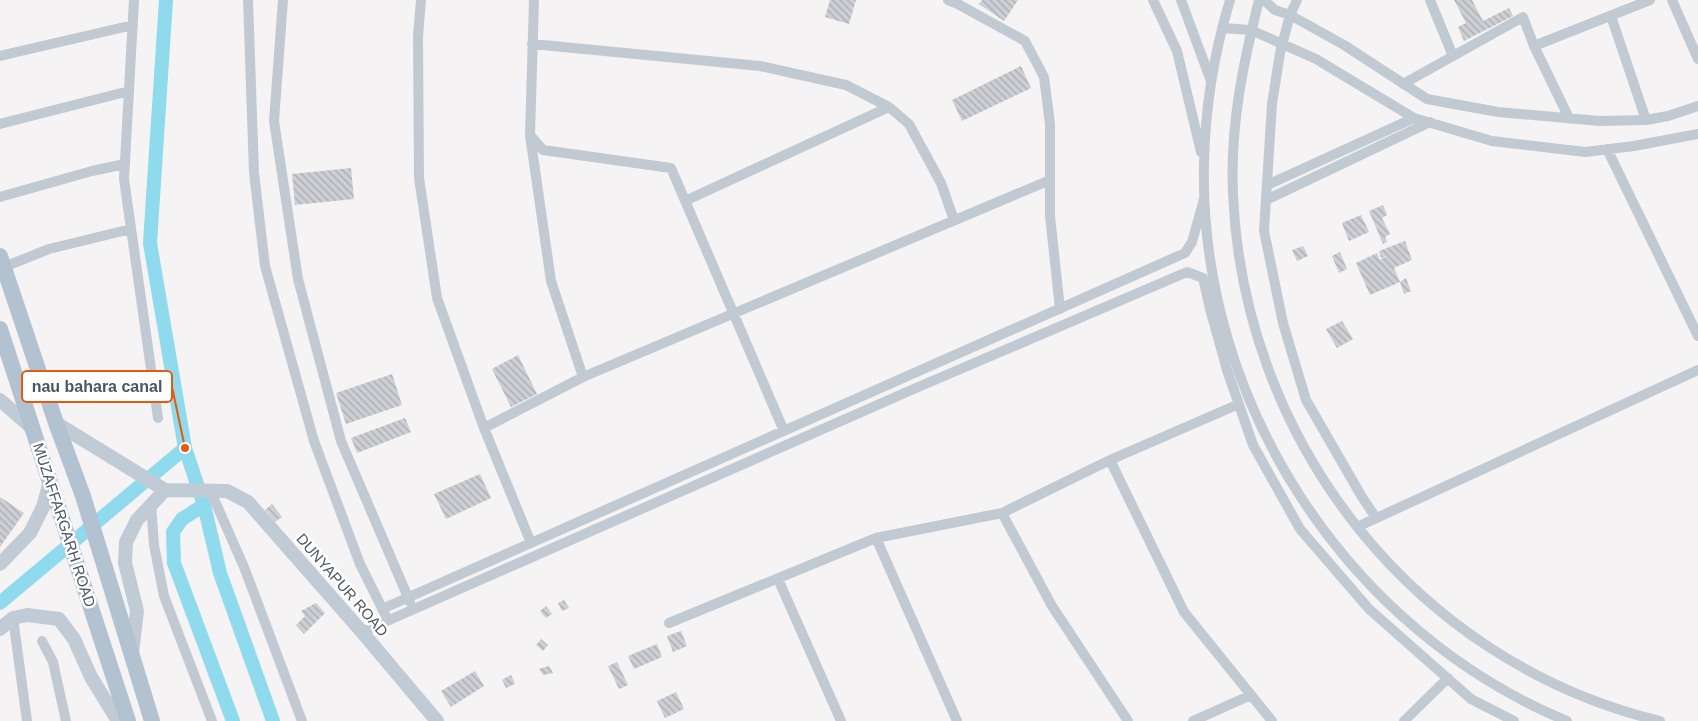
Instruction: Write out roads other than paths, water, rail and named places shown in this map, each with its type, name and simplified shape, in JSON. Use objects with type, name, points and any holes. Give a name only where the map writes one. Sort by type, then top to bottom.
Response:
[{"type":"main road","name":"MUZAFFARGARH ROAD","points":[[2,261],[56,423],[83,496],[152,721]]},
{"type":"main road","name":"MUZAFFARGARH ROAD","points":[[0,329],[128,721]]},
{"type":"main road","points":[[0,400],[32,428]]},
{"type":"main road","points":[[56,423],[166,488],[137,520],[126,542],[125,562],[137,611],[132,655]]},
{"type":"main road","points":[[0,564],[30,533],[43,507],[50,481]]},
{"type":"main road","name":"DUNYAPUR ROAD","points":[[166,488],[227,491],[248,502],[437,721]]},
{"type":"main road","points":[[0,629],[13,618],[27,614],[58,619],[74,639],[92,677],[118,721]]},
{"type":"street","points":[[134,0],[124,179],[158,418]]},
{"type":"street","points":[[248,0],[254,173],[266,266],[314,441],[360,564],[388,620]]},
{"type":"street","points":[[283,0],[274,121],[298,279],[341,442],[413,609]]},
{"type":"street","points":[[421,0],[418,36],[420,178],[437,298],[484,428],[531,542]]},
{"type":"street","points":[[534,0],[530,136],[552,282],[584,377]]},
{"type":"street","points":[[948,0],[1024,41],[1044,77],[1050,124],[1050,216],[1060,309]]},
{"type":"street","points":[[1153,0],[1176,52],[1204,165]]},
{"type":"street","points":[[1181,0],[1211,82]]},
{"type":"street","points":[[1230,0],[1211,82],[1205,130],[1204,200],[1216,294],[1226,336],[1236,369],[1263,432],[1279,463],[1316,522],[1366,581],[1410,623],[1436,645],[1494,684],[1524,701],[1567,721]]},
{"type":"street","points":[[1259,0],[1239,89],[1232,157],[1234,225],[1245,292],[1263,358],[1289,421],[1322,480],[1357,527],[1386,561],[1435,608],[1490,648],[1520,666],[1613,708],[1660,721]]},
{"type":"street","points":[[1264,0],[1275,10],[1290,15],[1344,45],[1426,99],[1498,112],[1600,121],[1646,120],[1668,116],[1698,106]]},
{"type":"street","points":[[1297,0],[1290,15],[1282,44],[1272,104],[1264,231],[1283,323],[1306,400],[1376,518]]},
{"type":"street","points":[[1430,0],[1453,56]]},
{"type":"street","points":[[1534,46],[1650,0]]},
{"type":"street","points":[[1672,0],[1698,60]]},
{"type":"street","points":[[1611,16],[1646,120]]},
{"type":"street","points":[[1403,84],[1522,17],[1569,118]]},
{"type":"street","points":[[0,56],[133,25]]},
{"type":"street","points":[[1222,28],[1251,30],[1316,59],[1414,118],[1492,141],[1585,152],[1698,134]]},
{"type":"street","points":[[532,44],[760,66],[846,85],[889,107],[909,124],[940,183],[954,220]]},
{"type":"street","points":[[0,124],[129,91]]},
{"type":"street","points":[[685,200],[889,107]]},
{"type":"street","points":[[1267,185],[1414,118]]},
{"type":"street","points":[[1266,200],[1430,122]]},
{"type":"street","points":[[530,136],[543,150],[671,168],[784,431]]},
{"type":"street","points":[[1607,149],[1698,336]]},
{"type":"street","points":[[0,197],[92,170],[125,164]]},
{"type":"street","points":[[484,428],[584,377],[1050,180]]},
{"type":"street","points":[[382,609],[1185,253],[1192,242],[1204,200]]},
{"type":"street","points":[[2,261],[131,229]]},
{"type":"street","points":[[362,632],[916,388],[1187,272],[1203,278],[1225,361],[1253,445],[1300,529],[1369,609],[1471,699],[1514,721]]},
{"type":"street","points":[[1357,527],[1698,370]]},
{"type":"street","points":[[668,623],[876,538],[1002,513],[1110,460],[1239,404]]},
{"type":"street","points":[[1110,460],[1184,612],[1272,721]]},
{"type":"street","points":[[210,490],[244,567],[302,721]]},
{"type":"street","points":[[151,504],[154,545],[164,596],[212,721]]},
{"type":"street","points":[[1002,513],[1052,606],[1128,721]]},
{"type":"street","points":[[876,538],[957,721]]},
{"type":"street","points":[[778,579],[841,721]]},
{"type":"street","points":[[13,618],[27,721]]},
{"type":"street","points":[[42,641],[53,662],[66,721]]},
{"type":"street","points":[[1404,721],[1448,678]]},
{"type":"street","points":[[1193,721],[1251,695]]},
{"type":"waterway","points":[[166,0],[150,243],[185,448],[204,505],[220,573],[273,721]]},
{"type":"waterway","points":[[0,603],[185,448]]},
{"type":"waterway","points":[[204,505],[182,519],[173,532],[174,563],[233,721]]},
{"type":"place","name":"nau bahara canal","points":[[185,448]]}]
